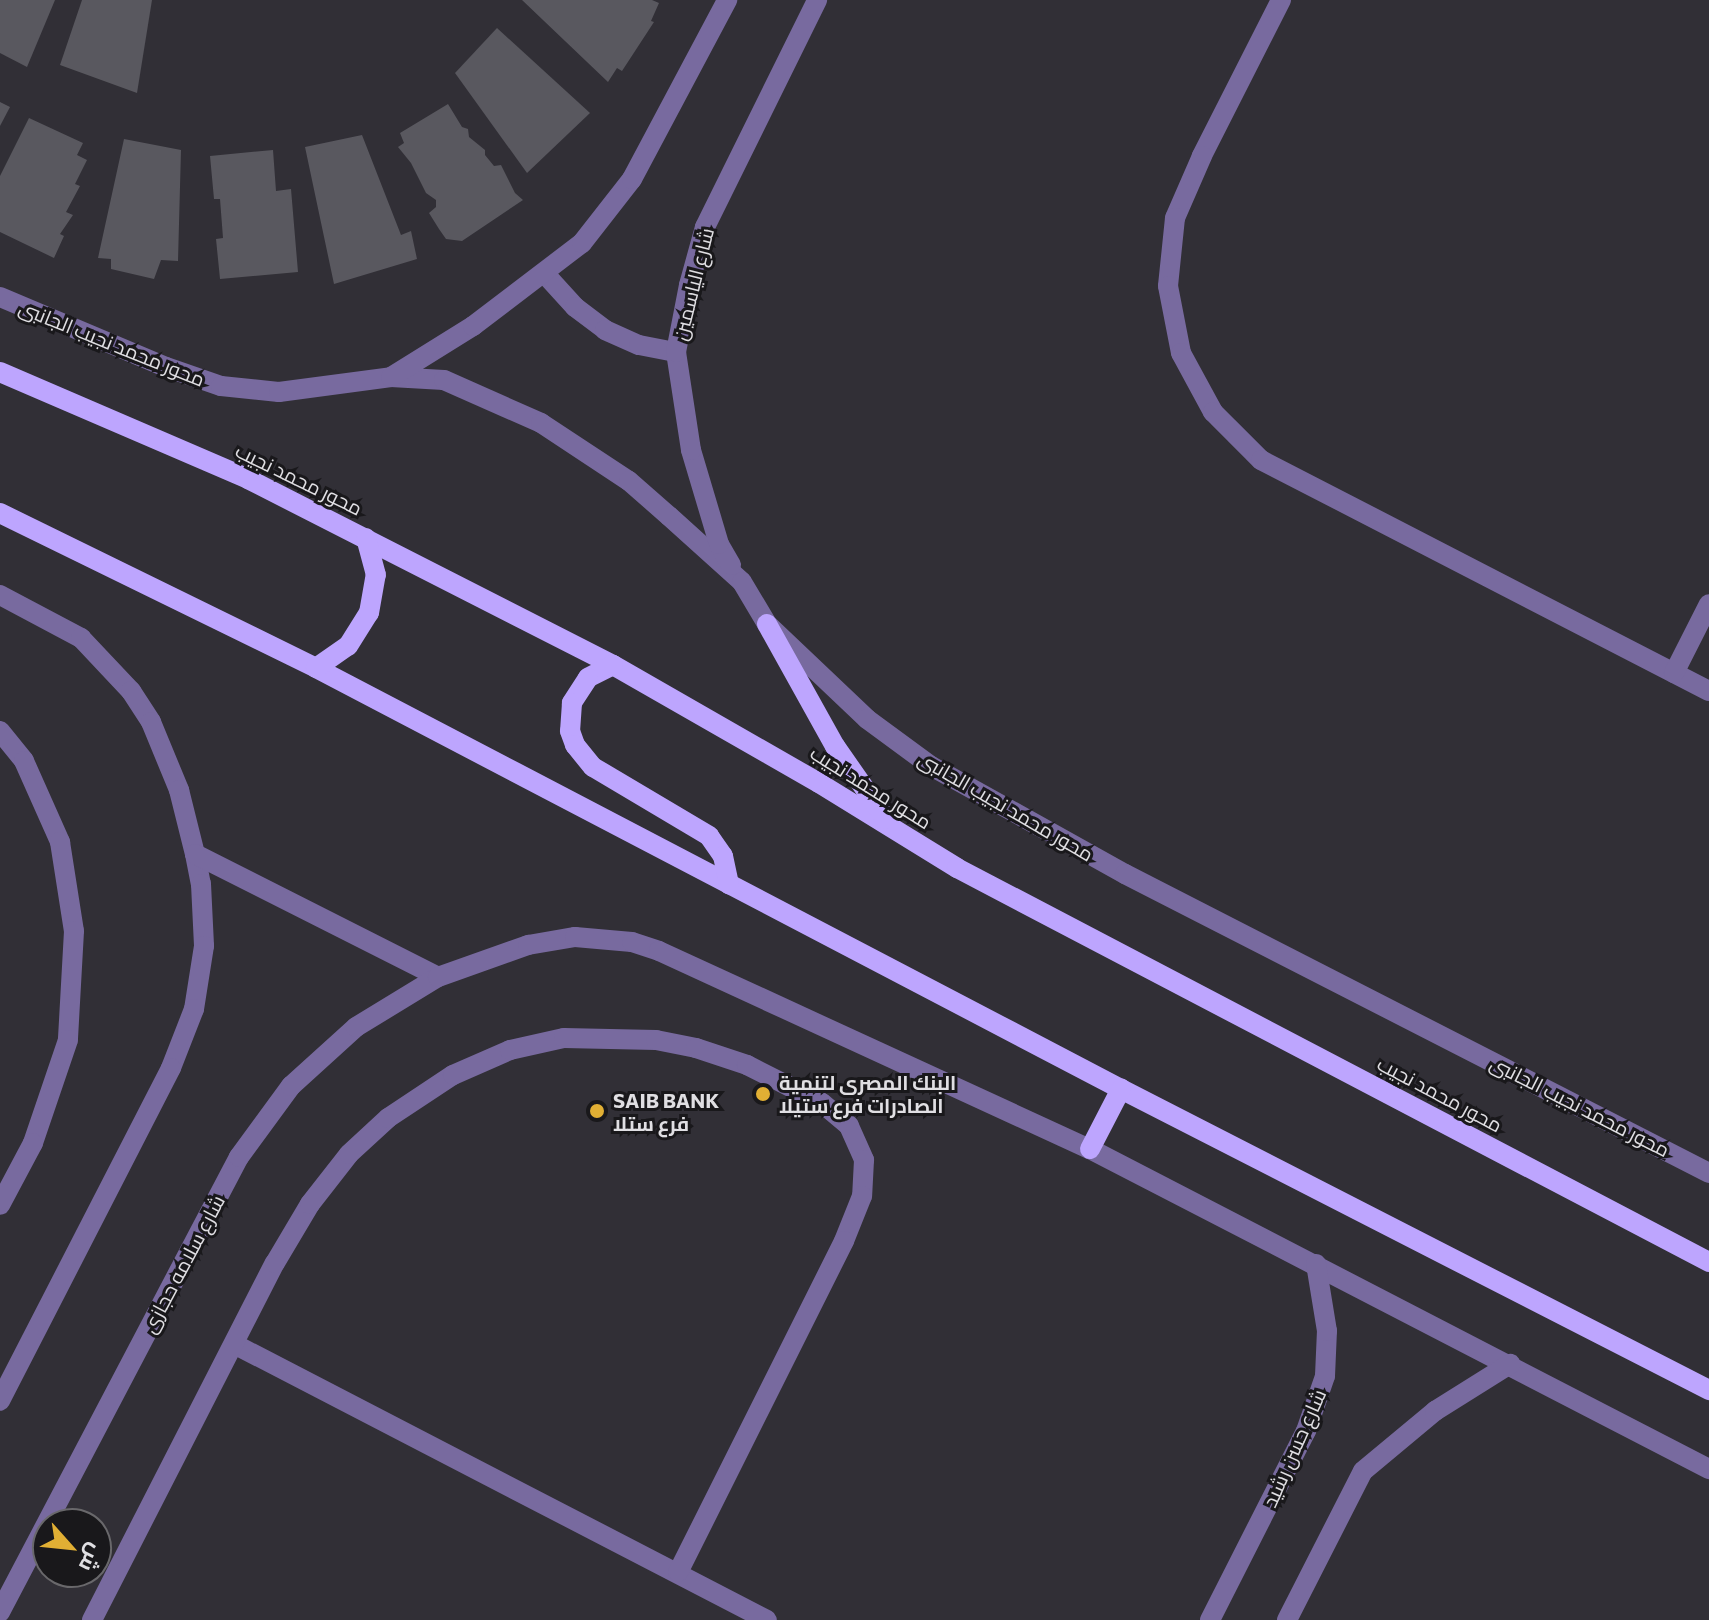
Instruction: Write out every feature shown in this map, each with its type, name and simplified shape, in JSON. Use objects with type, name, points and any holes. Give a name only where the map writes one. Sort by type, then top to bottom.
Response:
[{"type":"main road","name":"محور محمد نجيب","points":[[0,372],[248,479],[613,665],[957,868],[1709,1262]]},
{"type":"main road","points":[[0,513],[316,668],[1121,1089],[1709,1390]]},
{"type":"main road","points":[[316,668],[348,646],[369,613],[376,575],[366,538]]},
{"type":"main road","points":[[767,624],[835,746],[893,829]]},
{"type":"main road","points":[[613,665],[588,678],[572,703],[570,731],[575,745],[593,767],[709,836],[723,856],[729,884]]},
{"type":"main road","points":[[1090,1149],[1121,1089]]},
{"type":"street","points":[[391,377],[473,326],[582,243],[632,179],[727,0]]},
{"type":"street","name":"شارع الياسمين","points":[[742,582],[719,544],[703,498],[688,438],[676,352],[689,285],[705,227],[817,0]]},
{"type":"street","points":[[1281,0],[1202,156],[1175,218],[1168,286],[1181,353],[1213,412],[1261,460],[1709,691]]},
{"type":"street","points":[[545,274],[575,307],[605,330],[639,345],[676,352]]},
{"type":"street","name":"محور محمد نجيب الجانبى","points":[[0,297],[166,367],[221,386],[279,392],[391,377],[444,380],[541,423],[629,481],[742,582],[767,624],[867,719],[931,766],[995,805],[1709,1173]]},
{"type":"street","points":[[0,595],[81,638],[131,691],[167,755],[195,854],[202,900],[204,946],[194,1009],[184,1039],[0,1401]]},
{"type":"street","points":[[1674,673],[1709,604]]},
{"type":"street","points":[[0,731],[24,761],[60,842],[74,931],[68,1040],[33,1143],[0,1205]]},
{"type":"street","points":[[195,854],[438,977],[482,959],[551,940],[603,937],[659,951],[1090,1149],[1709,1469]]},
{"type":"street","name":"شارع سلامه حجازى","points":[[0,1612],[239,1157],[263,1120],[291,1086],[356,1027],[438,977]]},
{"type":"street","points":[[92,1620],[310,1204],[349,1154],[388,1118],[453,1075],[510,1050],[564,1038],[615,1037],[696,1048],[747,1065],[822,1103],[849,1126],[864,1160],[862,1196],[678,1572]]},
{"type":"street","name":"شارع حسن رشيد","points":[[1210,1620],[1306,1431],[1325,1376],[1327,1331],[1316,1264]]},
{"type":"street","points":[[234,1344],[767,1620]]},
{"type":"street","points":[[1287,1620],[1363,1471],[1435,1411],[1510,1364]]},
{"type":"building","points":[[0,0],[55,0],[27,67],[0,53]]},
{"type":"building","points":[[82,0],[152,0],[137,93],[60,65]]},
{"type":"building","points":[[522,0],[652,0],[659,3],[651,21],[654,22],[622,71],[617,68],[608,82]]},
{"type":"building","points":[[497,28],[590,113],[527,173],[455,73]]},
{"type":"building","points":[[0,102],[10,107],[0,126]]},
{"type":"building","points":[[448,104],[462,127],[468,129],[469,137],[485,150],[485,155],[494,166],[501,165],[515,193],[523,200],[462,241],[446,239],[439,229],[429,213],[436,207],[436,200],[426,193],[411,163],[398,147],[404,143],[400,133]]},
{"type":"building","points":[[29,118],[83,143],[77,155],[87,160],[75,184],[80,186],[66,212],[73,215],[60,234],[64,236],[54,258],[0,232],[0,176]]},
{"type":"building","points":[[362,135],[401,235],[411,231],[417,259],[334,284],[305,147]]},
{"type":"building","points":[[124,139],[181,150],[178,261],[161,260],[154,279],[111,269],[111,259],[98,258]]},
{"type":"building","points":[[273,150],[276,191],[291,189],[298,272],[220,279],[216,239],[223,238],[220,199],[214,199],[210,156]]},
{"type":"place","name":"البنك المصرى لتنمية الصادرات فرع ستيلا","points":[[763,1094]]},
{"type":"place","name":"SAIB BANK فرع ستلا","points":[[597,1111]]}]
